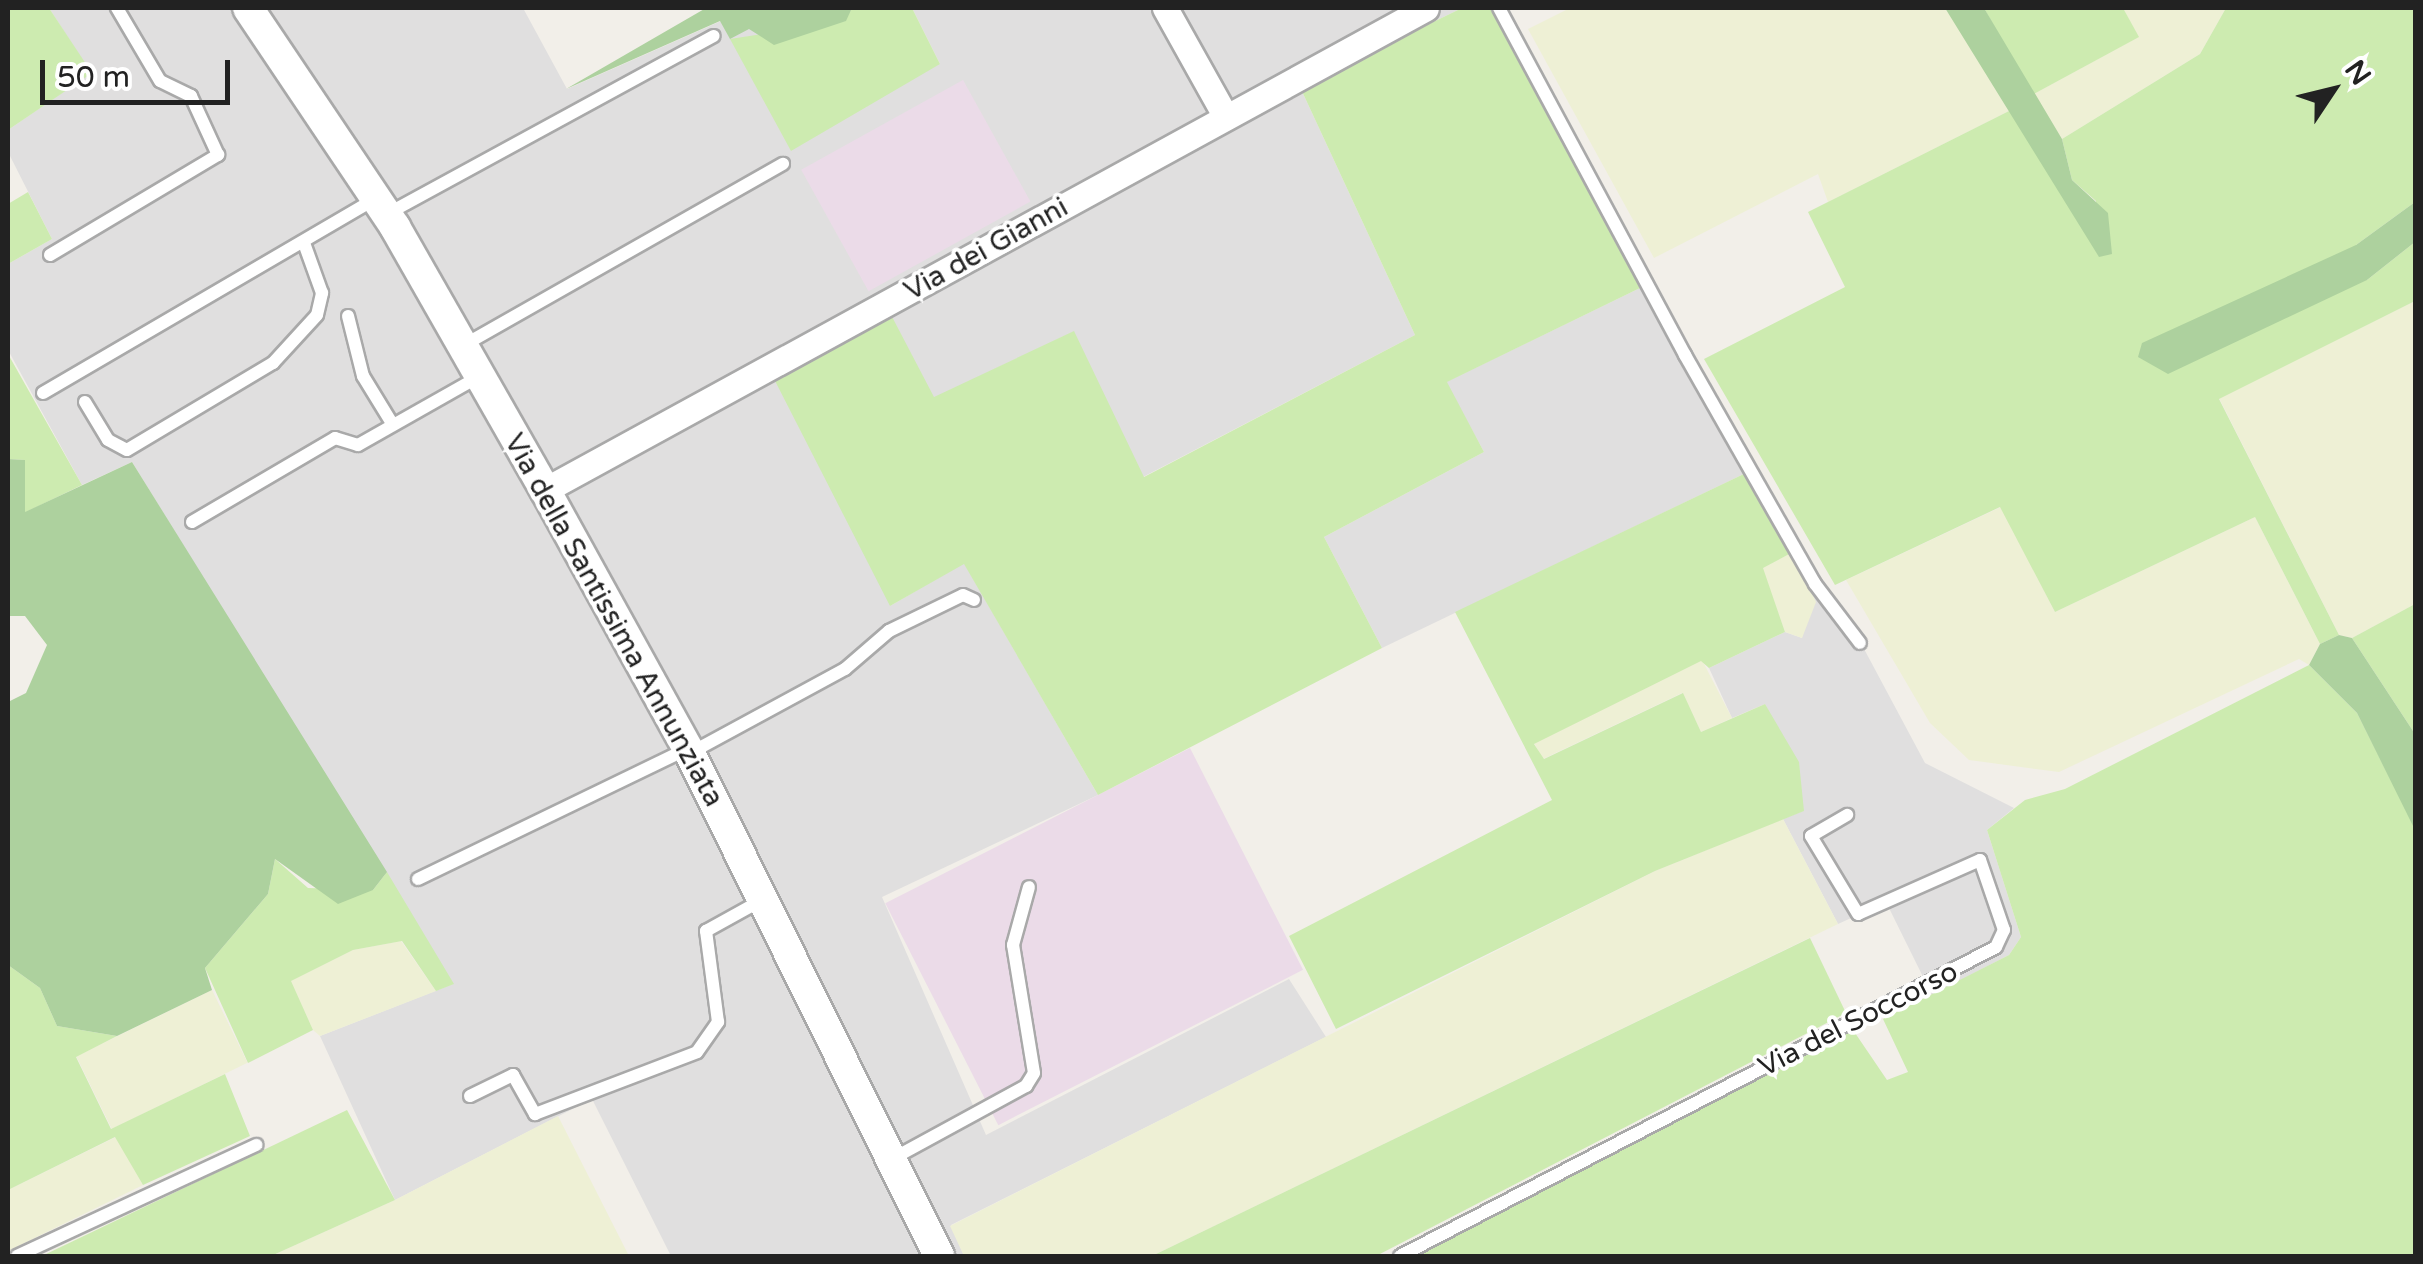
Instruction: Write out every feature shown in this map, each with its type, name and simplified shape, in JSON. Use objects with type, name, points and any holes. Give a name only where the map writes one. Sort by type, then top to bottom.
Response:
[{"type":"street","name":"Via della Santissima Annunziata","points":[[248,8],[381,207],[546,490],[689,751],[939,1256]]},
{"type":"street","points":[[1165,8],[1226,117]]},
{"type":"street","name":"Via dei Gianni","points":[[546,490],[1426,8]]},
{"type":"lane","points":[[50,255],[218,155],[190,96],[160,82],[117,8]]},
{"type":"lane","points":[[1499,8],[1694,372],[1815,584],[1860,642]]},
{"type":"lane","points":[[43,394],[304,243],[714,36]]},
{"type":"lane","points":[[463,346],[783,164]]},
{"type":"lane","points":[[85,402],[108,440],[127,450],[273,363],[318,315],[322,293],[304,243]]},
{"type":"lane","points":[[348,316],[363,376],[393,425]]},
{"type":"lane","points":[[192,522],[335,438],[358,446],[480,376]]},
{"type":"lane","points":[[418,880],[689,751],[845,669],[889,631],[963,595],[974,600]]},
{"type":"lane","name":"Via del Soccorso","points":[[1400,1256],[1996,947],[2004,930],[1980,860],[1858,914],[1811,836],[1846,815]]},
{"type":"lane","points":[[892,1159],[1026,1086],[1034,1073],[1014,945],[1028,887]]},
{"type":"lane","points":[[470,1096],[513,1075],[535,1114],[697,1052],[718,1022],[706,932],[762,900]]},
{"type":"lane","points":[[17,1256],[256,1144]]},
{"type":"shaded area","points":[[49,8],[523,8],[567,89],[721,21],[940,64],[912,8],[1462,8],[1300,87],[1415,335],[1143,477],[1073,332],[934,398],[890,606],[964,563],[1098,795],[882,897],[986,1135],[1289,979],[1326,1037],[951,1225],[964,1256],[671,1256],[592,1099],[395,1200],[320,1036],[453,984],[132,462],[82,485],[8,350],[8,264],[52,239],[8,152],[8,130],[91,73]]},
{"type":"shaded area","points":[[963,80],[1030,202],[869,291],[801,170]]},
{"type":"shaded area","points":[[1640,288],[1748,472],[1382,648],[1324,537],[1484,452],[1446,382]]},
{"type":"shaded area","points":[[1814,587],[1863,647],[1925,763],[2014,808],[1987,830],[2021,937],[2009,955],[1932,995],[1886,902],[1838,924],[1783,819],[1803,811],[1765,704],[1732,718],[1709,668],[1785,632],[1802,638]]},
{"type":"shaded area","points":[[1190,748],[1303,970],[998,1125],[885,903]]},
{"type":"green space","points":[[8,8],[49,8],[92,73],[8,130]]},
{"type":"green space","points":[[706,8],[852,8],[846,21],[774,45],[749,29],[730,39],[720,21],[566,89]]},
{"type":"green space","points":[[852,8],[912,8],[940,64],[791,151],[730,39],[845,21]]},
{"type":"green space","points":[[1462,8],[1492,8],[1640,288],[1447,382],[1484,452],[1324,537],[1382,648],[1098,795],[964,564],[890,606],[772,375],[889,311],[934,397],[1074,331],[1144,477],[1415,335],[1300,87]]},
{"type":"green space","points":[[1570,8],[1945,8],[2013,109],[1828,202],[1818,174],[1654,258],[1528,29]]},
{"type":"green space","points":[[1945,8],[1984,8],[2062,139],[2072,180],[2108,213],[2112,254],[2099,257]]},
{"type":"green space","points":[[1984,8],[2123,8],[2139,37],[2032,95]]},
{"type":"green space","points":[[2123,8],[2226,8],[2200,54],[2062,139],[2032,95],[2138,37]]},
{"type":"green space","points":[[2226,8],[2415,8],[2415,202],[2356,245],[2367,280],[2415,242],[2415,301],[2219,399],[2339,635],[2320,644],[2255,517],[2055,612],[2000,507],[1835,585],[1704,359],[1845,287],[1808,212],[2013,109],[2099,256],[2096,201],[2072,180],[2062,139],[2200,54]]},
{"type":"green space","points":[[28,192],[52,239],[8,264],[8,204]]},
{"type":"green space","points":[[2415,202],[2415,242],[2367,280],[2168,374],[2138,357],[2142,343],[2356,245]]},
{"type":"green space","points":[[2415,301],[2415,604],[2352,638],[2339,635],[2219,398]]},
{"type":"green space","points":[[8,354],[82,485],[24,513],[25,460],[8,459]]},
{"type":"green space","points":[[8,459],[25,460],[25,512],[132,462],[387,872],[373,890],[338,904],[275,859],[268,894],[205,968],[212,990],[117,1036],[57,1026],[40,988],[8,965],[8,702],[26,693],[47,645],[25,616],[8,616]]},
{"type":"green space","points":[[1748,472],[1793,552],[1763,568],[1785,632],[1709,668],[1701,661],[1534,744],[1544,759],[1683,693],[1701,732],[1765,704],[1799,762],[1804,811],[1655,871],[1336,1029],[1289,936],[1552,800],[1455,612]]},
{"type":"green space","points":[[2001,507],[2055,612],[2255,517],[2320,644],[2309,665],[2299,659],[2059,772],[1969,760],[1930,723],[1846,580]]},
{"type":"green space","points":[[1793,552],[1816,602],[1802,638],[1785,632],[1762,568]]},
{"type":"green space","points":[[2415,604],[2415,734],[2352,638]]},
{"type":"green space","points":[[2339,635],[2352,638],[2415,734],[2415,830],[2357,713],[2309,665],[2320,644]]},
{"type":"green space","points":[[1702,660],[1732,718],[1701,732],[1682,693],[1543,759],[1534,743]]},
{"type":"green space","points":[[2309,665],[2357,713],[2416,830],[2415,1256],[1412,1256],[1851,1027],[1887,1080],[1908,1072],[1883,1019],[2009,955],[2021,937],[1987,830],[2025,800],[2065,789]]},
{"type":"green space","points":[[1783,819],[1838,924],[1152,1256],[964,1256],[950,1226],[1655,871]]},
{"type":"green space","points":[[275,859],[308,888],[373,890],[387,872],[454,984],[436,991],[402,941],[353,950],[291,981],[313,1030],[248,1063],[205,968],[268,894]]},
{"type":"green space","points":[[1810,938],[1846,1013],[1376,1256],[1152,1256]]},
{"type":"green space","points":[[401,941],[436,991],[320,1036],[313,1030],[290,981],[353,950]]},
{"type":"green space","points":[[8,965],[40,988],[57,1026],[117,1036],[76,1057],[111,1129],[225,1074],[250,1136],[143,1185],[115,1137],[8,1190]]},
{"type":"green space","points":[[212,990],[248,1063],[112,1129],[76,1056]]},
{"type":"green space","points":[[347,1110],[395,1200],[271,1256],[42,1256]]},
{"type":"green space","points":[[558,1116],[629,1256],[271,1256],[395,1200]]},
{"type":"green space","points":[[116,1137],[143,1185],[8,1251],[8,1190]]}]
